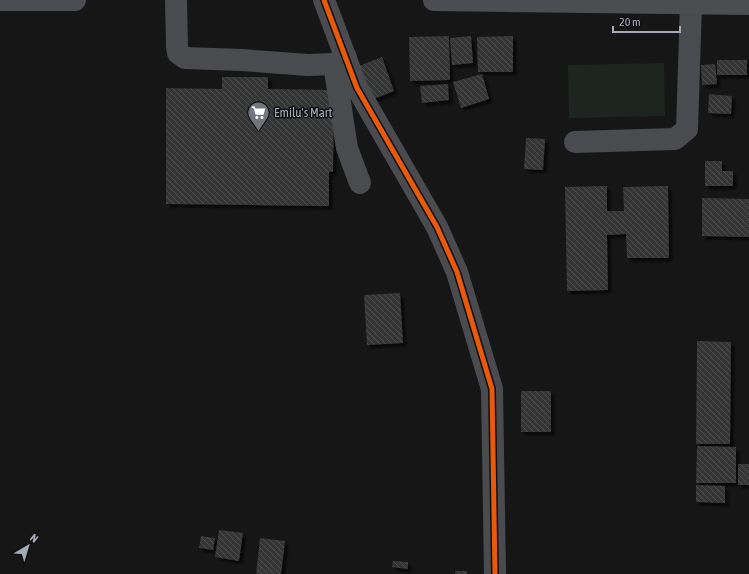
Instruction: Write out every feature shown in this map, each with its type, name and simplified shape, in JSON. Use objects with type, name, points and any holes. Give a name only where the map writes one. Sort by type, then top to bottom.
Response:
[{"type":"main road","points":[[0,0],[75,0]]},
{"type":"main road","points":[[434,0],[749,4]]},
{"type":"street","points":[[176,0],[177,47],[178,53],[185,58],[242,60],[308,65],[340,60]]},
{"type":"street","points":[[324,0],[340,60],[347,148],[360,183]]},
{"type":"street","points":[[575,142],[675,139],[687,129],[691,4]]},
{"type":"street","points":[[340,60],[437,227],[457,272],[492,388],[495,574]]},
{"type":"shaded area","points":[[664,63],[665,116],[569,118],[568,65]]},
{"type":"building","points":[[449,36],[450,80],[410,81],[409,37]]},
{"type":"building","points":[[471,36],[473,63],[452,65],[450,38]]},
{"type":"building","points":[[513,36],[513,72],[478,72],[477,37]]},
{"type":"building","points":[[382,57],[394,91],[371,100],[359,66]]},
{"type":"building","points":[[717,60],[747,60],[747,75],[717,75]]},
{"type":"building","points":[[715,64],[717,84],[702,85],[701,65]]},
{"type":"building","points":[[482,74],[489,99],[461,108],[453,82]]},
{"type":"building","points":[[222,77],[268,77],[268,89],[334,90],[333,172],[329,172],[329,206],[166,204],[166,88],[222,89]]},
{"type":"building","points":[[448,84],[449,100],[422,103],[420,86]]},
{"type":"building","points":[[709,94],[732,96],[731,114],[708,113]]},
{"type":"building","points":[[526,138],[545,139],[543,170],[524,169]]},
{"type":"building","points":[[705,161],[722,161],[722,171],[733,171],[733,186],[705,186]]},
{"type":"building","points":[[607,186],[607,211],[624,211],[623,187],[668,186],[669,258],[627,258],[626,234],[607,235],[608,290],[567,291],[565,187]]},
{"type":"building","points":[[702,198],[749,199],[749,237],[702,236]]},
{"type":"building","points":[[400,293],[403,343],[367,345],[364,295]]},
{"type":"building","points":[[697,341],[731,342],[730,444],[696,444]]},
{"type":"building","points":[[521,391],[551,391],[551,432],[521,432]]},
{"type":"building","points":[[697,446],[736,447],[736,483],[696,483]]},
{"type":"building","points":[[738,464],[749,464],[749,485],[738,485]]},
{"type":"building","points":[[696,485],[725,486],[725,503],[696,502]]},
{"type":"building","points":[[219,530],[243,533],[239,561],[215,557]]},
{"type":"building","points":[[201,536],[215,538],[213,550],[199,548]]},
{"type":"building","points":[[260,538],[285,541],[281,574],[256,574]]},
{"type":"building","points":[[393,561],[408,562],[408,569],[392,567]]},
{"type":"building","points":[[455,571],[467,571],[467,574],[455,574]]},
{"type":"cycle path","points":[[324,0],[357,88],[437,227],[457,272],[492,389],[495,574]]},
{"type":"place","name":"Emilu's Mart","points":[[258,132]]}]
